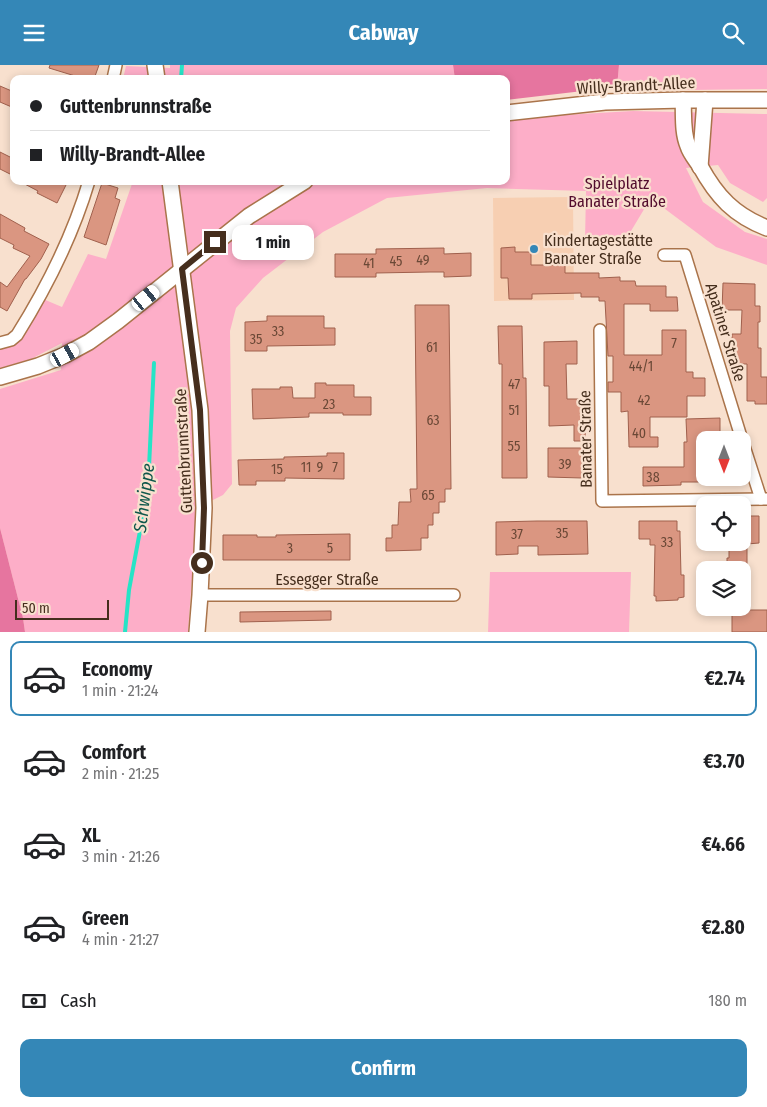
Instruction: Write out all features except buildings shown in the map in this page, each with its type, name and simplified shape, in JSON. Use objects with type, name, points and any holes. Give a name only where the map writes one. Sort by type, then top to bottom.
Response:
[{"type":"street","name":"Willy-Brandt-Allee","points":[[510,113],[605,102],[683,99],[767,100]]},
{"type":"street","points":[[683,99],[684,129],[688,146],[710,185],[738,213],[752,222],[767,228]]},
{"type":"street","points":[[700,167],[704,99]]},
{"type":"street","points":[[0,343],[17,335],[47,282],[78,217],[88,185]]},
{"type":"street","name":"Guttenbrunnstraße","points":[[171,185],[200,410],[204,508],[197,632]]},
{"type":"street","points":[[0,377],[38,366],[65,355],[89,342],[249,216],[299,185]]},
{"type":"street","name":"Apatiner Straße","points":[[664,255],[685,255],[739,431]]},
{"type":"street","name":"Banater Straße","points":[[600,330],[602,501],[764,499]]},
{"type":"street","name":"Apatiner Straße","points":[[751,464],[764,499]]},
{"type":"street","name":"Essegger Straße","points":[[200,595],[454,595]]},
{"type":"shaded area","points":[[453,65],[619,65],[617,87],[510,100],[510,75],[454,75]]},
{"type":"shaded area","name":"Kindertagestätte Banater Straße","points":[[573,197],[574,300],[494,301],[493,198]]},
{"type":"shaded area","points":[[0,528],[23,618],[25,632],[0,632]]},
{"type":"green space","points":[[170,65],[453,65],[454,75],[124,75],[126,66],[170,68]]},
{"type":"green space","points":[[619,65],[767,65],[767,89],[689,90],[617,87]]},
{"type":"green space","name":"Spielplatz Banater Straße","points":[[633,111],[767,114],[767,198],[763,202],[730,183],[718,165],[686,168],[703,202],[745,232],[767,239],[767,265],[716,247],[657,203],[649,201],[625,241],[585,241],[586,191],[487,188],[387,198],[323,232],[263,278],[236,308],[230,331],[232,484],[223,495],[197,508],[188,632],[25,632],[0,528],[0,389],[61,370],[62,343],[31,359],[0,368],[0,346],[17,340],[28,330],[43,299],[62,307],[88,254],[106,259],[132,185],[510,185],[510,120],[546,116]]},
{"type":"green space","points":[[490,572],[631,572],[629,632],[488,632]]},
{"type":"waterway","name":"Schwippe","points":[[181,75],[182,65]]},
{"type":"waterway","name":"Schwippe","points":[[125,632],[129,590],[148,488],[154,363]]},
{"type":"place","name":"Kindertagestätte Banater Straße","points":[[534,249]]},
{"type":"route","points":[[202,563],[204,508],[200,410],[182,269],[215,242]]}]
